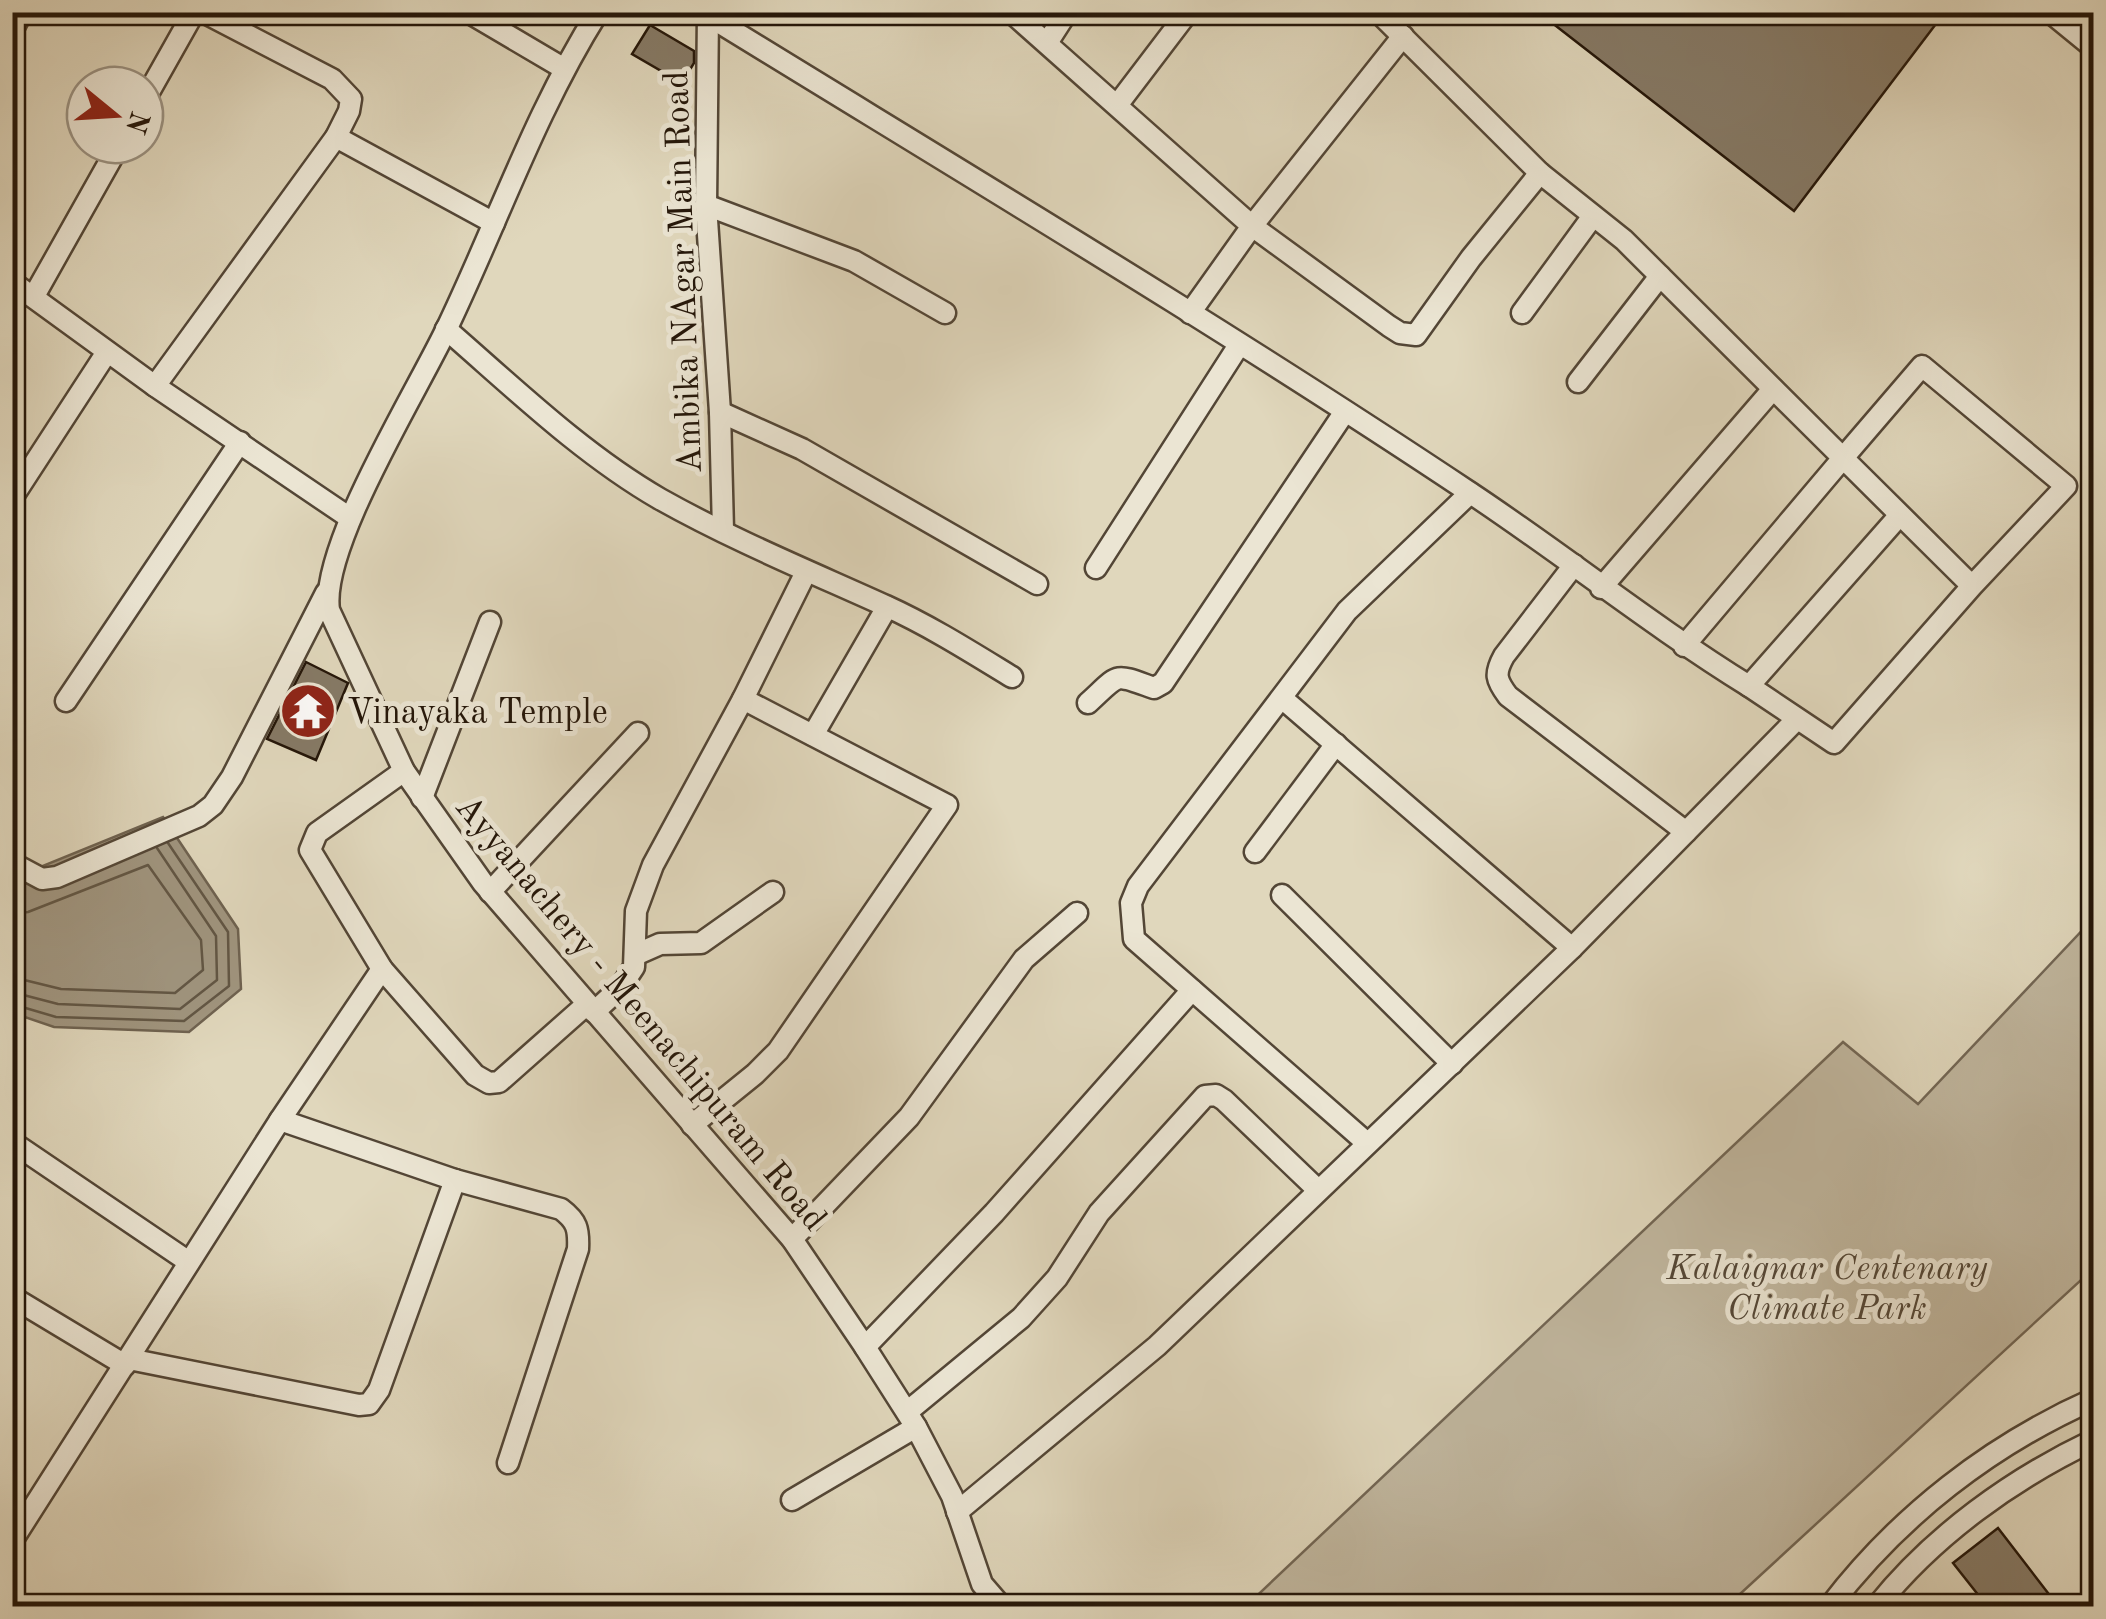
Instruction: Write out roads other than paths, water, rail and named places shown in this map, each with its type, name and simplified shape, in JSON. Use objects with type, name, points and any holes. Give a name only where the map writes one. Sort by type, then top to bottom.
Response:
[{"type":"street","points":[[12,31],[22,12]]},
{"type":"street","points":[[164,65],[194,12]]},
{"type":"street","points":[[156,386],[336,137],[351,99],[332,80],[204,12]]},
{"type":"street","points":[[468,12],[563,68]]},
{"type":"street","points":[[12,863],[42,878],[57,877],[199,816],[213,805],[232,777],[326,593],[350,518],[446,330],[563,68],[598,12]]},
{"type":"street","points":[[1011,12],[1252,226],[1400,333],[1416,336],[1471,258],[1540,174]]},
{"type":"street","points":[[1047,43],[1067,12]]},
{"type":"street","points":[[1118,104],[1188,12]]},
{"type":"street","points":[[1378,12],[1540,174],[1624,240],[1972,586]]},
{"type":"street","points":[[2050,12],[2094,48]]},
{"type":"street","points":[[708,14],[1470,492],[1684,646],[1834,743],[2066,486],[1922,366],[1684,646]]},
{"type":"street","name":"Ambika NAgar Main Road","points":[[708,14],[706,205],[720,412],[723,530]]},
{"type":"street","points":[[1190,313],[1252,226],[1403,36]]},
{"type":"street","points":[[336,137],[494,223]]},
{"type":"street","points":[[34,296],[108,165]]},
{"type":"street","points":[[706,205],[854,262],[945,314]]},
{"type":"street","points":[[1522,313],[1593,216]]},
{"type":"street","points":[[1578,382],[1660,276]]},
{"type":"street","points":[[12,282],[350,518]]},
{"type":"street","points":[[446,330],[522,395],[661,499],[806,572],[887,606],[1012,676]]},
{"type":"street","points":[[1096,568],[1240,345]]},
{"type":"street","points":[[12,498],[108,352]]},
{"type":"street","points":[[1601,588],[1773,390]]},
{"type":"street","points":[[720,412],[802,449],[1037,584]]},
{"type":"street","points":[[1088,704],[1121,676],[1154,688],[1164,683],[1344,413]]},
{"type":"street","points":[[66,701],[240,442]]},
{"type":"street","points":[[1367,1142],[1134,940],[1131,903],[1138,886],[1283,699],[1319,644],[1347,611],[1470,492]]},
{"type":"street","points":[[1749,686],[1899,516]]},
{"type":"street","points":[[1574,565],[1504,656],[1496,670],[1496,682],[1508,696],[1686,832]]},
{"type":"street","points":[[404,771],[317,834],[310,850],[382,968],[475,1075],[489,1083],[499,1082],[629,977],[641,892],[806,572]]},
{"type":"street","name":"Ayyanachery - Meenachipuram Road","points":[[326,593],[328,610],[404,771],[490,892],[792,1240],[911,1419],[957,1512],[982,1584],[1001,1606]]},
{"type":"street","points":[[812,735],[887,606]]},
{"type":"street","points":[[422,798],[490,622]]},
{"type":"street","points":[[692,1125],[778,1051],[947,805],[743,699]]},
{"type":"street","points":[[1283,699],[1572,948]]},
{"type":"street","points":[[957,1512],[1157,1346],[1572,948],[1798,719]]},
{"type":"street","points":[[490,892],[638,733]]},
{"type":"street","points":[[1255,852],[1336,744]]},
{"type":"street","points":[[635,955],[660,944],[701,943],[773,892]]},
{"type":"street","points":[[1282,894],[1452,1064]]},
{"type":"street","points":[[792,1240],[909,1117],[1024,959],[1077,913]]},
{"type":"street","points":[[12,1541],[280,1120],[382,968]]},
{"type":"street","points":[[865,1347],[994,1213],[1192,990]]},
{"type":"street","points":[[792,1500],[911,1419],[1021,1318],[1057,1278],[1100,1213],[1205,1096],[1224,1100],[1318,1190]]},
{"type":"street","points":[[280,1120],[455,1180],[561,1210],[574,1219],[579,1231],[578,1248],[508,1462]]},
{"type":"street","points":[[12,1142],[189,1262]]},
{"type":"street","points":[[12,1297],[127,1362],[368,1404],[379,1390],[455,1180]]},
{"type":"street","points":[[1830,1606],[1882,1548],[1979,1461],[2035,1426],[2094,1399]]},
{"type":"street","points":[[1878,1606],[1927,1553],[1973,1513],[2050,1462],[2094,1440]]},
{"type":"water","points":[[163,817],[238,929],[241,989],[189,1032],[54,1027],[13,1013],[13,878]]},
{"type":"place","name":"Vinayaka Temple","points":[[308,711]]},
{"type":"park label","name":"Kalaignar Centenary Climate Park","points":[[1827,1287]]}]
